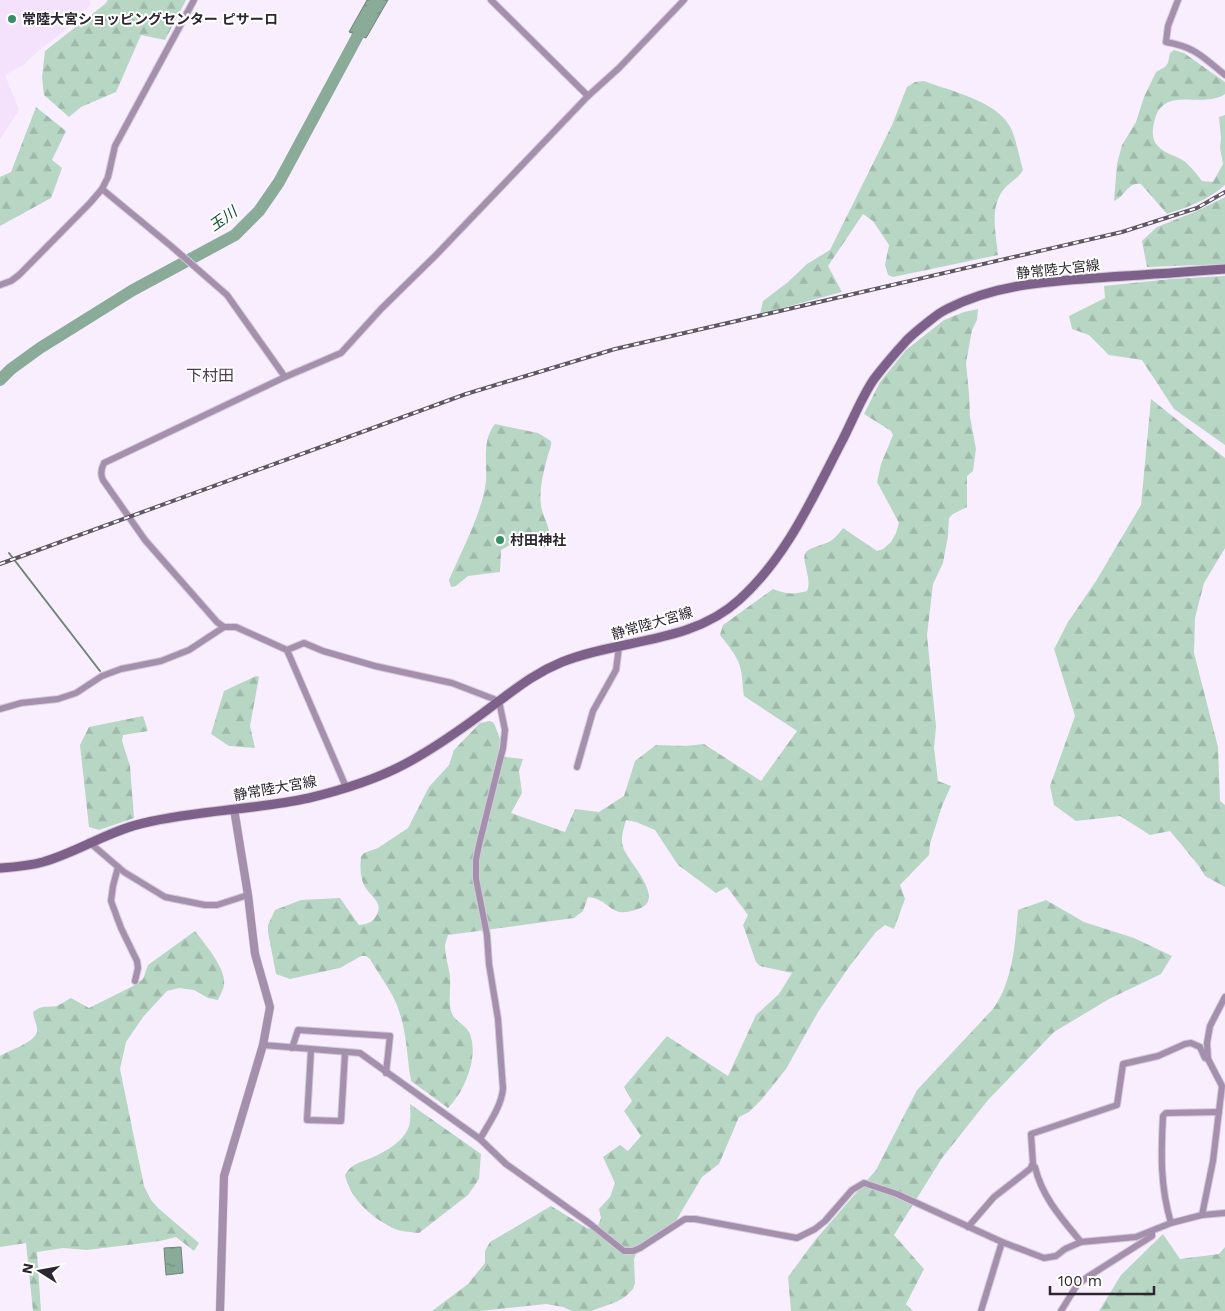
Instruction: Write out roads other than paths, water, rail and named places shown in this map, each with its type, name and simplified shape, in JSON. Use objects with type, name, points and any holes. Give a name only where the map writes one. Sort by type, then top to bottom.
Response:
[{"type":"main road","name":"静常陸大宮線","points":[[0,868],[39,863],[58,857],[89,842],[143,823],[308,798],[367,781],[401,766],[428,751],[499,701],[521,683],[557,664],[586,654],[680,632],[711,619],[736,603],[776,558],[799,525],[874,380],[909,337],[944,310],[1002,289],[1036,283],[1225,269]]},
{"type":"street","points":[[0,285],[11,281],[19,275],[102,189],[108,177],[115,146],[194,0]]},
{"type":"street","points":[[491,0],[588,96]]},
{"type":"street","points":[[224,627],[217,622],[145,540],[103,480],[101,468],[104,463],[341,353],[381,309],[684,0]]},
{"type":"street","points":[[1178,0],[1168,26],[1166,42],[1184,45],[1225,75]]},
{"type":"street","points":[[102,189],[227,295],[286,377]]},
{"type":"street","points":[[0,708],[20,703],[58,699],[76,693],[102,676],[121,669],[161,661],[189,650],[224,627],[236,627],[286,650],[346,787]]},
{"type":"street","points":[[286,650],[304,643],[323,651],[375,666],[452,683],[499,701],[505,730],[503,748],[479,845],[476,860],[476,879],[487,935],[489,964],[498,1019],[503,1089],[499,1104],[480,1139]]},
{"type":"street","points":[[577,767],[593,711],[616,670],[619,647]]},
{"type":"street","points":[[220,1311],[224,1176],[263,1045],[270,1007],[256,954],[234,810]]},
{"type":"street","points":[[89,842],[118,867],[165,897],[196,904],[217,905],[248,895]]},
{"type":"street","points":[[118,867],[112,886],[111,901],[121,928],[137,961],[138,968],[135,980]]},
{"type":"street","points":[[1208,1059],[1207,1044],[1210,1026],[1225,997]]},
{"type":"street","points":[[292,1048],[298,1030],[390,1036],[386,1073]]},
{"type":"street","points":[[1081,1242],[1047,1199],[1038,1181],[1035,1168],[1032,1166],[1031,1134],[1117,1105],[1123,1064],[1158,1056],[1191,1043],[1200,1047],[1222,1086],[1214,1161],[1202,1215]]},
{"type":"street","points":[[263,1045],[360,1054],[480,1139],[506,1164],[624,1251],[633,1252],[685,1219],[797,1238],[825,1221],[852,1190],[864,1183],[875,1185],[897,1194],[1036,1256],[1048,1258],[1081,1242],[1136,1237],[1170,1223],[1202,1215],[1225,1213]]},
{"type":"street","points":[[311,1050],[307,1120],[341,1121],[345,1053]]},
{"type":"street","points":[[1170,1223],[1166,1208],[1160,1157],[1163,1116],[1166,1113],[1219,1112]]},
{"type":"street","points":[[968,1227],[994,1197],[1032,1166]]},
{"type":"street","points":[[1061,1311],[1077,1286],[1089,1276],[1152,1236],[1152,1232]]},
{"type":"street","points":[[981,1311],[1002,1242]]},
{"type":"water","points":[[367,0],[388,0],[366,38],[349,32]]},
{"type":"water","points":[[181,1247],[183,1273],[166,1275],[164,1248]]},
{"type":"waterway","name":"玉川","points":[[0,380],[11,369],[40,348],[133,290],[235,235],[259,211],[279,182],[377,0]]},
{"type":"waterway","points":[[9,553],[100,671]]},
{"type":"railway","points":[[0,564],[466,394],[615,349],[1122,232],[1197,208],[1225,192]]},
{"type":"place","name":"常陸大宮ショッピングセンター ピサーロ","points":[[12,19]]},
{"type":"place","name":"村田神社","points":[[500,540]]},
{"type":"district","name":"下村田","points":[[210,375]]}]
